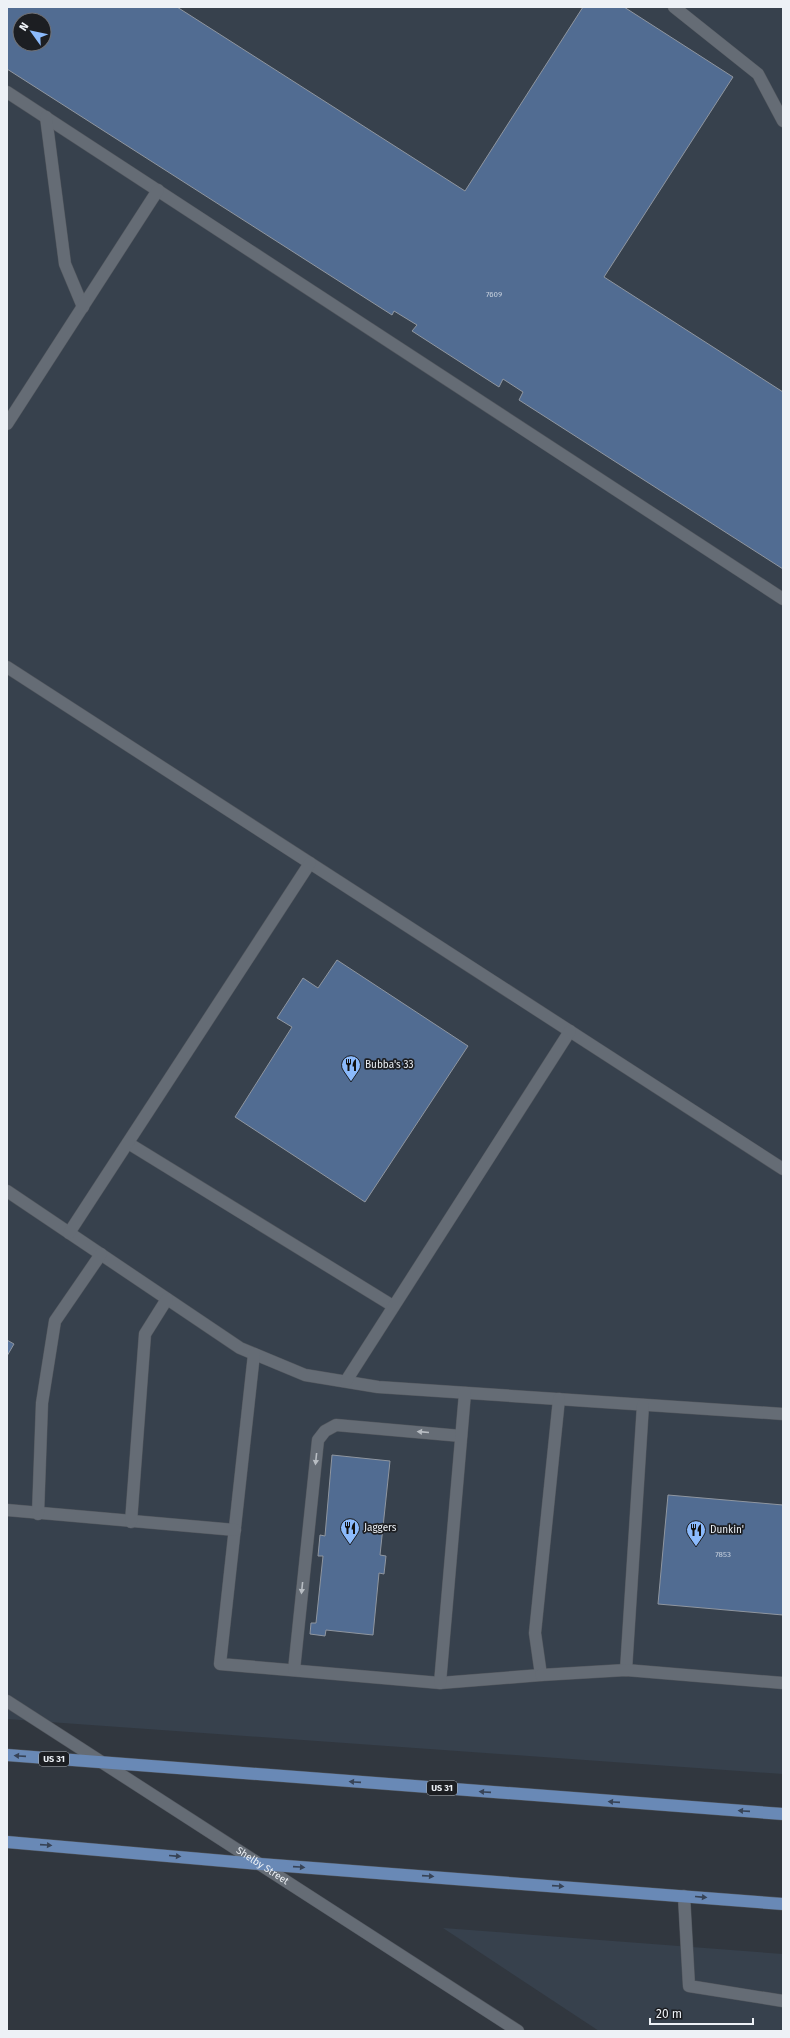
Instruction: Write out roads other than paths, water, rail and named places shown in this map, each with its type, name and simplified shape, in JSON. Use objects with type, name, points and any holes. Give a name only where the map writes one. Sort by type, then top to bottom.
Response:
[{"type":"main road","name":"US 31","points":[[7,1755],[783,1814]]},
{"type":"main road","points":[[7,1842],[260,1864],[783,1904]]},
{"type":"street","points":[[674,7],[758,74],[783,121]]},
{"type":"street","points":[[7,92],[783,599]]},
{"type":"street","points":[[46,117],[65,264],[83,307]]},
{"type":"street","points":[[7,424],[158,190]]},
{"type":"street","points":[[7,667],[783,1169]]},
{"type":"street","points":[[69,1233],[310,863]]},
{"type":"street","points":[[346,1381],[570,1031]]},
{"type":"street","points":[[128,1143],[393,1306]]},
{"type":"street","points":[[7,1191],[240,1348],[305,1375],[378,1387],[783,1414]]},
{"type":"street","points":[[38,1514],[42,1403],[55,1321],[101,1254]]},
{"type":"street","points":[[131,1522],[145,1334],[167,1299]]},
{"type":"street","points":[[254,1354],[220,1664],[440,1683],[626,1670],[783,1683]]},
{"type":"street","points":[[440,1683],[465,1392]]},
{"type":"street","points":[[542,1675],[535,1633],[559,1399]]},
{"type":"street","points":[[626,1670],[643,1405]]},
{"type":"street","points":[[294,1670],[318,1440],[325,1431],[336,1425],[462,1436]]},
{"type":"street","points":[[7,1510],[38,1514],[235,1530]]},
{"type":"street","name":"Shelby Street","points":[[7,1702],[518,2031]]},
{"type":"street","points":[[684,1896],[689,1986],[783,2001]]},
{"type":"place","name":"Bubba's 33","points":[[351,1082]]},
{"type":"place","name":"Jaggers","points":[[350,1545]]},
{"type":"place","name":"Dunkin'","points":[[696,1547]]}]
